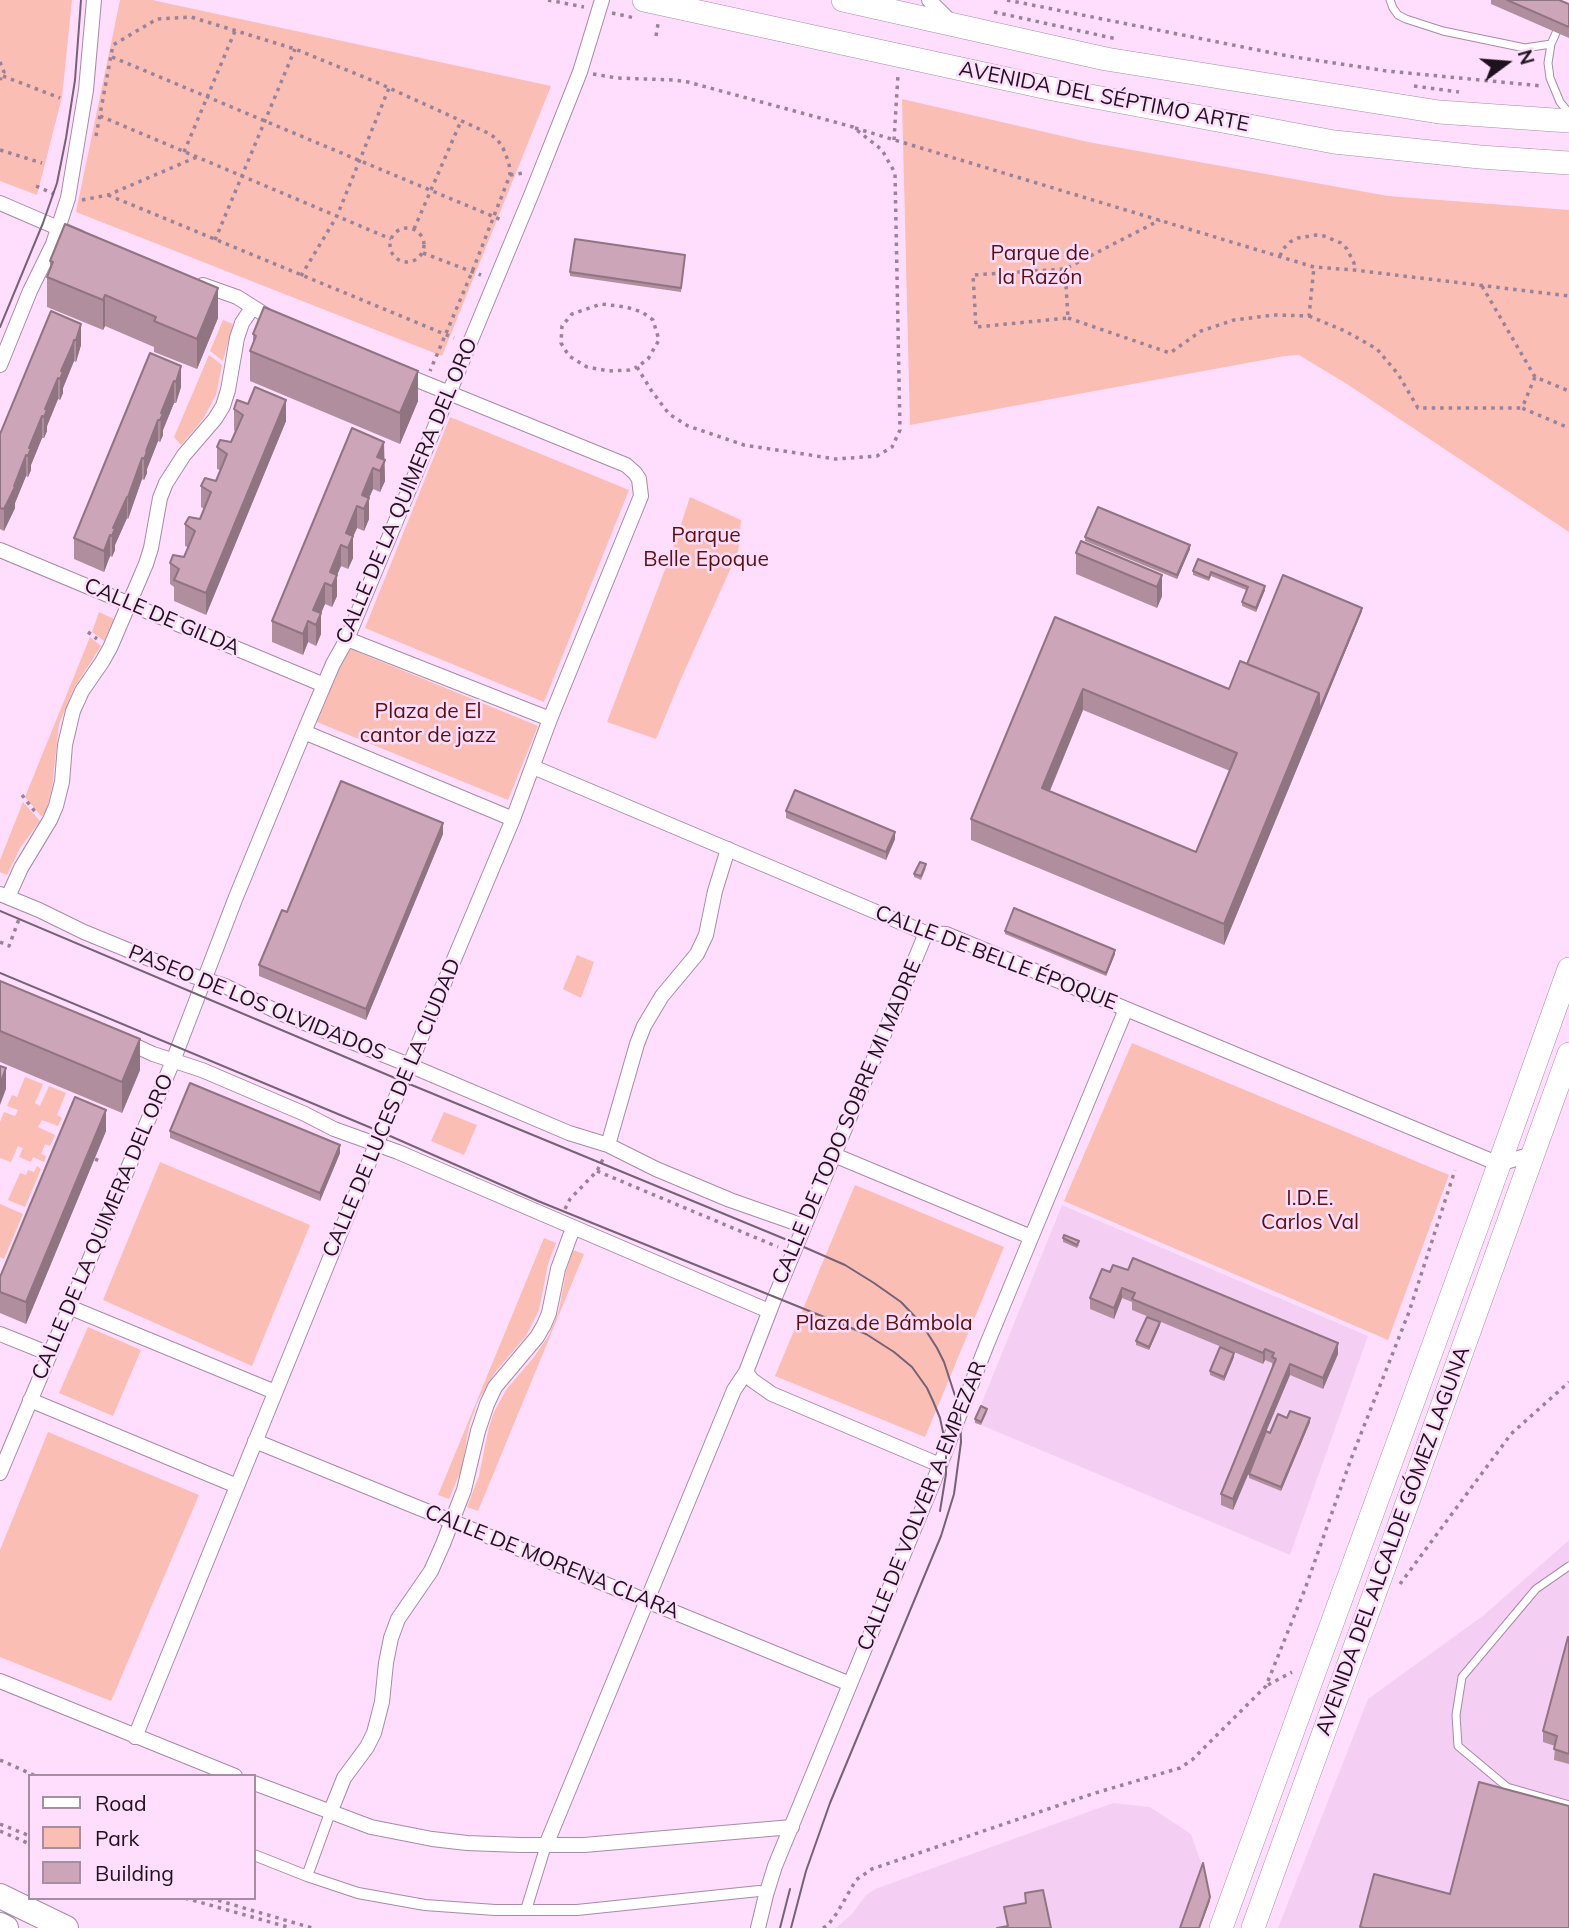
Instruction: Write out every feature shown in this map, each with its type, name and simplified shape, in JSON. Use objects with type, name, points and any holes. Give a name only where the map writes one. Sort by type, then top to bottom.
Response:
[{"type":"highway","points":[[0,1896],[66,1928]]},
{"type":"highway","points":[[0,1925],[6,1928]]},
{"type":"main road","name":"AVENIDA DEL SÉPTIMO ARTE","points":[[644,0],[1053,89],[1334,142],[1569,163]]},
{"type":"main road","name":"AVENIDA DEL SÉPTIMO ARTE","points":[[843,0],[1106,60],[1439,112],[1569,121]]},
{"type":"main road","name":"AVENIDA DEL ALCALDE GÓMEZ LAGUNA","points":[[1221,1928],[1569,969]]},
{"type":"main road","name":"AVENIDA DEL ALCALDE GÓMEZ LAGUNA","points":[[1253,1928],[1569,1054]]},
{"type":"street","points":[[0,365],[58,229],[70,191],[82,117],[94,0]]},
{"type":"street","name":"CALLE DE LA QUIMERA DEL ORO","points":[[0,1473],[173,1061],[236,897],[304,732],[347,639],[449,393],[580,72],[602,0]]},
{"type":"street","points":[[929,0],[955,25]]},
{"type":"street","points":[[0,204],[97,244]]},
{"type":"street","points":[[186,278],[237,298],[289,327]]},
{"type":"street","points":[[4,895],[47,826],[56,806],[73,711],[82,691],[110,648],[146,564],[160,498],[166,483],[178,463],[223,406],[242,323],[252,308]]},
{"type":"street","points":[[388,368],[449,393]]},
{"type":"street","name":"CALLE DE LUCES DE LA CIUDAD","points":[[135,1737],[376,1144],[513,819],[550,719],[640,502],[642,492],[639,479],[630,468],[449,393]]},
{"type":"street","name":"CALLE DE GILDA","points":[[0,550],[324,685]]},
{"type":"street","points":[[347,639],[550,719]]},
{"type":"street","points":[[304,732],[513,819]]},
{"type":"street","name":"CALLE DE BELLE ÉPOQUE","points":[[533,767],[926,933],[946,934],[1499,1164]]},
{"type":"street","points":[[608,1145],[644,1026],[662,996],[697,954],[706,935],[715,891],[728,849]]},
{"type":"street","name":"PASEO DE LOS OLVIDADOS","points":[[4,895],[84,932],[184,973],[225,986],[279,1013],[576,1136],[608,1145],[719,1196],[804,1226]]},
{"type":"street","name":"CALLE DE TODO SOBRE MI MADRE","points":[[545,1845],[734,1390],[746,1372],[926,933]]},
{"type":"street","name":"CALLE DE VOLVER A EMPEZAR","points":[[758,1928],[762,1893],[792,1827],[1126,1009]]},
{"type":"street","points":[[112,1034],[153,1055],[202,1070],[334,1129],[398,1152],[769,1311]]},
{"type":"street","points":[[1499,1164],[1532,1154]]},
{"type":"street","points":[[834,1155],[1031,1237]]},
{"type":"street","points":[[307,1877],[344,1779],[374,1733],[382,1702],[391,1638],[398,1619],[431,1571],[452,1522],[464,1490],[487,1404],[504,1375],[537,1337],[549,1313],[567,1225]]},
{"type":"street","points":[[69,1307],[275,1392]]},
{"type":"street","points":[[0,1334],[50,1354]]},
{"type":"street","points":[[746,1372],[752,1380],[772,1394],[940,1465]]},
{"type":"street","points":[[30,1401],[237,1486]]},
{"type":"street","name":"CALLE DE MORENA CLARA","points":[[255,1441],[849,1684]]},
{"type":"street","points":[[0,1681],[230,1774]]},
{"type":"street","points":[[256,1784],[370,1827],[467,1843],[584,1845],[792,1827]]},
{"type":"street","points":[[526,1910],[545,1845]]},
{"type":"street","points":[[256,1855],[307,1877],[358,1893],[425,1905],[495,1910],[577,1910],[762,1893]]},
{"type":"lane","points":[[1390,0],[1398,15],[1443,31],[1525,48],[1551,44]]},
{"type":"lane","points":[[1563,15],[1551,44],[1548,64],[1559,102],[1569,113]]},
{"type":"lane","points":[[1569,1566],[1536,1589],[1462,1677],[1456,1715],[1458,1746],[1507,1787],[1569,1805]]},
{"type":"path","points":[[1007,0],[1288,56],[1387,71],[1553,87]]},
{"type":"path","points":[[994,12],[1117,39]]},
{"type":"path","points":[[95,141],[113,45],[156,19],[191,18],[295,49],[389,88],[497,139],[509,163],[510,175],[425,383]]},
{"type":"path","points":[[184,152],[236,31]]},
{"type":"path","points":[[215,240],[295,49]]},
{"type":"path","points":[[894,139],[899,55]]},
{"type":"path","points":[[111,57],[504,221]]},
{"type":"path","points":[[0,62],[4,68],[2,78],[60,98]]},
{"type":"path","points":[[580,72],[617,78],[688,82],[894,139],[1314,267],[1569,296]]},
{"type":"path","points":[[1403,85],[1465,93]]},
{"type":"path","points":[[301,276],[337,216],[389,88]]},
{"type":"path","points":[[100,116],[391,239]]},
{"type":"path","points":[[414,229],[461,121]]},
{"type":"path","points":[[637,367],[669,414],[688,426],[744,445],[836,459],[877,457],[892,447],[900,430],[895,173],[882,150],[853,127]]},
{"type":"path","points":[[0,150],[42,163]]},
{"type":"path","points":[[86,190],[85,201],[108,195],[197,157]]},
{"type":"path","points":[[510,175],[524,173]]},
{"type":"path","points":[[108,195],[454,338]]},
{"type":"path","points":[[1160,220],[1065,269],[973,275],[976,327],[1068,318],[1170,353],[1200,331],[1234,320],[1274,315],[1309,316],[1345,331],[1377,349],[1398,374],[1418,408],[1522,408],[1569,428]]},
{"type":"path","points":[[403,228],[414,229],[425,242],[423,253],[415,261],[398,260],[391,251],[393,234],[403,228]]},
{"type":"path","points":[[1280,256],[1283,248],[1298,238],[1324,236],[1342,243],[1354,263],[1354,270]]},
{"type":"path","points":[[423,253],[481,275]]},
{"type":"path","points":[[1309,316],[1314,267]]},
{"type":"path","points":[[1065,269],[1068,318]]},
{"type":"path","points":[[1482,286],[1535,377],[1569,391]]},
{"type":"path","points":[[601,304],[642,312],[653,320],[659,340],[648,359],[637,367],[609,371],[587,367],[569,356],[561,343],[562,326],[572,314],[601,304]]},
{"type":"path","points":[[1522,408],[1535,377]]},
{"type":"path","points":[[22,795],[47,826]]},
{"type":"path","points":[[0,942],[9,946],[25,904]]},
{"type":"path","points":[[567,1225],[570,1199],[597,1171],[608,1145]]},
{"type":"path","points":[[95,1159],[102,1162]]},
{"type":"path","points":[[1266,1686],[1409,1312],[1455,1170]]},
{"type":"path","points":[[597,1171],[778,1247]]},
{"type":"path","points":[[1400,1584],[1510,1434],[1569,1382]]},
{"type":"path","points":[[823,1928],[837,1913],[856,1880],[872,1869],[1092,1794],[1180,1768],[1192,1760],[1266,1686],[1297,1670]]},
{"type":"path","points":[[0,1760],[32,1774]]},
{"type":"path","points":[[0,1824],[28,1835]]},
{"type":"path","points":[[0,1831],[28,1843]]},
{"type":"path","points":[[192,1900],[291,1928]]},
{"type":"path","points":[[217,1900],[312,1928]]},
{"type":"shaded area","points":[[1062,1205],[1368,1336],[1290,1555],[974,1422]]},
{"type":"shaded area","points":[[1569,1540],[1569,1928],[1278,1928],[1368,1699],[1484,1615]]},
{"type":"shaded area","points":[[1113,1803],[1150,1807],[1191,1834],[1204,1871],[1200,1928],[836,1928],[852,1914],[866,1895],[875,1889]]},
{"type":"green space","points":[[0,0],[72,0],[62,97],[37,195],[0,181]]},
{"type":"green space","points":[[120,0],[152,0],[551,86],[442,356],[76,212]]},
{"type":"green space","name":"Parque de la Razón","points":[[902,99],[1088,142],[1388,196],[1569,210],[1569,532],[1299,355],[910,425]]},
{"type":"green space","points":[[223,320],[233,324],[223,361],[210,351]]},
{"type":"green space","points":[[209,355],[222,365],[216,395],[203,419],[181,445],[174,437]]},
{"type":"green space","points":[[450,417],[629,490],[544,702],[365,628]]},
{"type":"green space","name":"Parque Belle Epoque","points":[[690,497],[741,520],[738,552],[656,739],[607,722]]},
{"type":"green space","points":[[99,612],[114,619],[104,641],[92,632]]},
{"type":"green space","points":[[90,637],[101,646],[74,688],[59,724],[52,788],[42,817],[25,797]]},
{"type":"green space","name":"Plaza de El cantor de jazz","points":[[348,648],[538,726],[508,800],[317,722]]},
{"type":"green space","points":[[23,802],[40,821],[20,848],[7,875],[0,872],[0,860]]},
{"type":"green space","points":[[577,955],[594,962],[581,998],[563,989]]},
{"type":"green space","name":"I.D.E. Carlos Val","points":[[1132,1043],[1449,1175],[1388,1340],[1064,1201]]},
{"type":"green space","points":[[25,1077],[43,1084],[35,1103],[40,1106],[49,1086],[66,1093],[57,1115],[62,1118],[58,1126],[42,1120],[38,1127],[55,1135],[50,1146],[45,1144],[41,1154],[46,1156],[44,1162],[33,1157],[31,1162],[19,1157],[23,1148],[18,1146],[11,1162],[0,1158],[0,1122],[4,1112],[15,1116],[18,1110],[7,1106],[12,1095],[17,1097]]},
{"type":"green space","points":[[444,1112],[477,1125],[464,1155],[431,1141]]},
{"type":"green space","points":[[160,1162],[310,1225],[252,1366],[103,1300]]},
{"type":"green space","points":[[37,1166],[41,1169],[25,1207],[8,1200],[20,1173],[26,1175],[28,1170],[34,1172]]},
{"type":"green space","name":"Plaza de Bámbola","points":[[855,1185],[1004,1247],[925,1437],[775,1376]]},
{"type":"green space","points":[[0,1204],[23,1214],[4,1259],[0,1257]]},
{"type":"green space","points":[[544,1238],[556,1243],[548,1264],[539,1310],[526,1336],[496,1371],[478,1401],[469,1426],[462,1468],[449,1499],[438,1495]]},
{"type":"green space","points":[[573,1250],[584,1254],[478,1511],[467,1507],[479,1476],[494,1412],[506,1390],[549,1335],[559,1310]]},
{"type":"green space","points":[[88,1327],[141,1350],[113,1416],[59,1393]]},
{"type":"green space","points":[[48,1432],[199,1495],[111,1701],[0,1657],[0,1550]]},
{"type":"building","points":[[1507,0],[1559,0],[1569,4],[1569,27]]},
{"type":"building","points":[[65,224],[218,288],[197,339],[154,321],[156,317],[105,295],[103,300],[47,277],[53,262],[50,261]]},
{"type":"building","points":[[575,239],[685,255],[681,288],[570,272]]},
{"type":"building","points":[[264,307],[418,371],[400,413],[250,351],[256,336],[253,334]]},
{"type":"building","points":[[51,311],[81,324],[4,509],[0,508],[0,434]]},
{"type":"building","points":[[150,353],[181,366],[104,551],[74,538]]},
{"type":"building","points":[[255,387],[286,400],[206,593],[174,580],[179,569],[170,563],[173,555],[184,557],[195,531],[185,524],[189,517],[200,519],[211,492],[201,486],[205,478],[216,481],[227,454],[217,447],[220,440],[231,442],[243,415],[234,409],[237,400],[248,404]]},
{"type":"building","points":[[352,428],[384,442],[377,457],[385,460],[380,471],[373,468],[362,495],[369,498],[364,509],[357,506],[346,533],[353,536],[348,548],[341,545],[330,572],[337,575],[332,586],[325,583],[313,610],[321,613],[316,625],[308,621],[303,634],[272,621]]},
{"type":"building","points":[[1098,507],[1190,545],[1177,575],[1085,537]]},
{"type":"building","points":[[1081,541],[1162,575],[1157,587],[1076,553]]},
{"type":"building","points":[[1198,559],[1265,586],[1256,608],[1242,602],[1248,587],[1211,572],[1209,578],[1193,571]]},
{"type":"building","points":[[1283,575],[1362,608],[1319,711],[1319,693],[1247,664]]},
{"type":"building","points":[[1055,617],[1229,689],[1240,661],[1319,693],[1224,924],[971,819]],"holes":[[[1083,689],[1237,753],[1196,852],[1042,788]]]},
{"type":"building","points":[[341,781],[443,823],[366,1009],[259,965],[282,910],[287,912]]},
{"type":"building","points":[[795,790],[895,832],[886,852],[786,811]]},
{"type":"building","points":[[920,862],[926,864],[921,876],[914,874]]},
{"type":"building","points":[[1014,908],[1115,950],[1106,973],[1005,931]]},
{"type":"building","points":[[0,981],[140,1039],[122,1082],[0,1031]]},
{"type":"building","points":[[0,1066],[6,1068],[0,1084]]},
{"type":"building","points":[[190,1083],[340,1145],[320,1193],[170,1131]]},
{"type":"building","points":[[75,1097],[106,1110],[26,1302],[0,1292],[0,1277]]},
{"type":"building","points":[[1064,1235],[1079,1241],[1077,1245],[1063,1238]]},
{"type":"building","points":[[1133,1258],[1338,1343],[1323,1378],[1290,1364],[1233,1499],[1221,1494],[1276,1359],[1272,1357],[1274,1353],[1265,1349],[1263,1353],[1132,1299],[1135,1293],[1122,1288],[1114,1308],[1090,1298],[1102,1269],[1110,1272],[1113,1265],[1128,1270]]},
{"type":"building","points":[[1147,1317],[1160,1322],[1149,1347],[1136,1341]]},
{"type":"building","points":[[1220,1347],[1234,1353],[1224,1377],[1210,1371]]},
{"type":"building","points":[[981,1406],[987,1409],[981,1422],[975,1419]]},
{"type":"building","points":[[1290,1411],[1310,1418],[1281,1487],[1249,1474],[1266,1431],[1270,1433],[1278,1414],[1287,1418]]},
{"type":"building","points":[[1568,1637],[1569,1754],[1554,1749],[1557,1736],[1543,1731]]},
{"type":"building","points":[[1479,1782],[1569,1806],[1569,1928],[1360,1927],[1374,1874],[1450,1894]]},
{"type":"building","points":[[1203,1863],[1210,1897],[1199,1928],[1180,1928]]},
{"type":"building","points":[[1043,1890],[1051,1928],[997,1928],[1008,1926],[1004,1907],[1026,1903],[1025,1893]]},
{"type":"tram line","points":[[0,327],[57,183],[75,80],[81,0]]},
{"type":"tram line","points":[[0,911],[845,1265],[901,1302],[921,1323],[944,1362],[960,1411],[961,1442],[954,1494],[941,1536],[830,1803],[806,1871],[791,1928]]},
{"type":"tram line","points":[[0,973],[381,1132],[538,1201],[866,1334],[912,1367],[933,1401],[946,1446],[946,1474],[940,1511]]},
{"type":"tram line","points":[[780,1928],[790,1889]]}]
